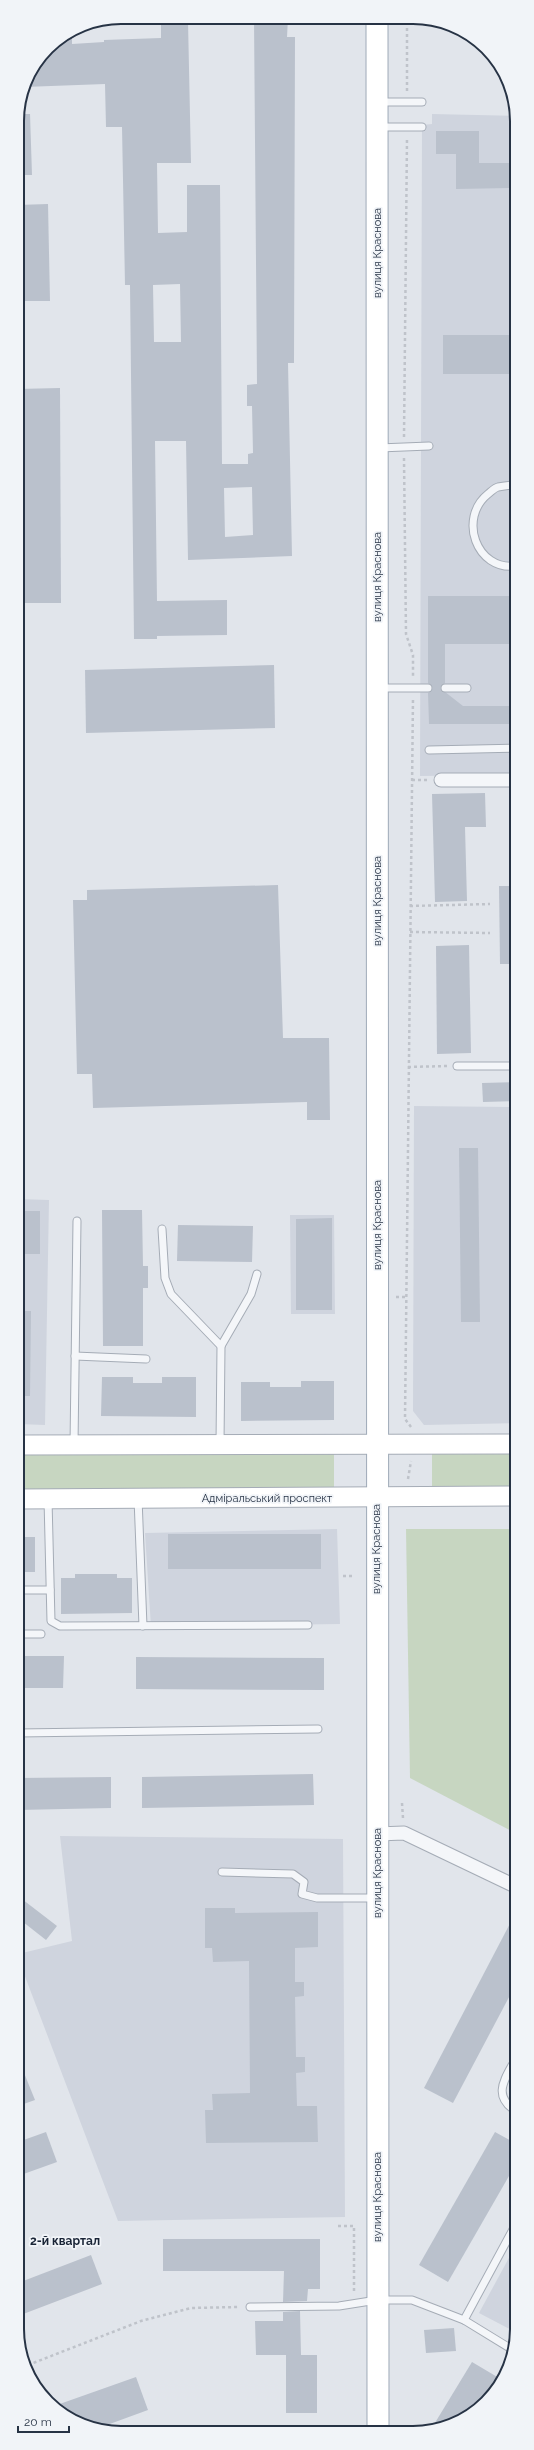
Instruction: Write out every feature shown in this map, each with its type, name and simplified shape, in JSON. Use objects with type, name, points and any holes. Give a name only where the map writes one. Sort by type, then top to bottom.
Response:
[{"type":"main road","name":"вулиця Краснова","points":[[377,24],[376,1834],[378,2426]]},
{"type":"main road","points":[[24,1445],[510,1444]]},
{"type":"main road","name":"Адміральський проспект","points":[[24,1499],[510,1496]]},
{"type":"street","points":[[441,780],[510,780]]},
{"type":"street","points":[[376,1834],[404,1833],[510,1884]]},
{"type":"lane","points":[[377,102],[422,102]]},
{"type":"lane","points":[[377,127],[422,127]]},
{"type":"lane","points":[[377,448],[429,446]]},
{"type":"lane","points":[[510,486],[497,487],[480,501],[472,521],[475,542],[488,559],[510,567]]},
{"type":"lane","points":[[377,688],[428,688]]},
{"type":"lane","points":[[445,688],[467,688]]},
{"type":"lane","points":[[429,750],[510,748]]},
{"type":"lane","points":[[457,1066],[510,1066]]},
{"type":"lane","points":[[74,1445],[77,1221]]},
{"type":"lane","points":[[162,1229],[165,1278],[171,1294],[221,1346]]},
{"type":"lane","points":[[220,1444],[221,1346],[251,1294],[257,1274]]},
{"type":"lane","points":[[75,1356],[146,1359]]},
{"type":"lane","points":[[138,1498],[144,1626]]},
{"type":"lane","points":[[48,1499],[51,1621],[60,1626],[308,1625]]},
{"type":"lane","points":[[24,1590],[50,1590]]},
{"type":"lane","points":[[24,1634],[41,1634]]},
{"type":"lane","points":[[24,1733],[318,1728]]},
{"type":"lane","points":[[222,1872],[293,1874],[304,1882],[302,1894],[317,1898],[377,1898]]},
{"type":"lane","points":[[510,2070],[502,2086],[502,2096],[506,2105],[510,2108]]},
{"type":"lane","points":[[464,2320],[510,2235]]},
{"type":"lane","points":[[250,2307],[338,2306],[377,2300],[412,2300],[464,2320],[508,2347]]},
{"type":"path","points":[[407,24],[407,102]]},
{"type":"path","points":[[407,127],[404,447],[406,634],[413,655],[413,688],[405,1418],[415,1433],[415,1444]]},
{"type":"path","points":[[410,906],[490,904]]},
{"type":"path","points":[[410,932],[490,933]]},
{"type":"path","points":[[408,1067],[457,1066]]},
{"type":"path","points":[[343,1576],[352,1576]]},
{"type":"path","points":[[338,2226],[354,2226],[355,2291],[349,2291]]},
{"type":"path","points":[[31,2364],[141,2321],[177,2311],[191,2308],[250,2307]]},
{"type":"shaded area","points":[[432,114],[510,116],[510,775],[420,776],[422,125],[432,124]]},
{"type":"shaded area","points":[[414,1106],[510,1107],[510,1423],[424,1425],[413,1411]]},
{"type":"shaded area","points":[[24,1199],[49,1200],[45,1425],[24,1424]]},
{"type":"shaded area","points":[[290,1215],[334,1215],[335,1314],[291,1314]]},
{"type":"shaded area","points":[[337,1529],[340,1624],[151,1627],[145,1533]]},
{"type":"shaded area","points":[[60,1836],[343,1839],[345,2217],[118,2221],[24,1974],[24,1953],[72,1941]]},
{"type":"shaded area","points":[[510,2256],[510,2329],[479,2313]]},
{"type":"green space","points":[[334,1448],[334,1488],[24,1489],[24,1450]]},
{"type":"green space","points":[[432,1448],[510,1448],[510,1488],[432,1488]]},
{"type":"green space","points":[[406,1529],[510,1529],[510,1830],[410,1778]]},
{"type":"building","points":[[161,24],[188,24],[191,163],[157,163],[158,233],[187,232],[187,185],[220,185],[222,464],[248,464],[248,454],[253,453],[252,406],[247,406],[247,385],[257,384],[254,24],[288,24],[287,37],[295,37],[294,363],[288,363],[292,556],[188,560],[186,441],[155,441],[157,601],[227,600],[227,635],[157,636],[157,639],[134,639],[130,285],[125,285],[122,127],[106,127],[105,84],[30,87],[40,67],[57,48],[67,40],[72,38],[72,44],[104,42],[104,40],[161,38]],"holes":[[[180,284],[181,342],[154,342],[153,285]],[[252,487],[253,535],[225,537],[224,488]]]},
{"type":"building","points":[[24,114],[30,114],[32,175],[24,175]]},
{"type":"building","points":[[436,131],[479,131],[479,163],[510,163],[510,188],[456,189],[456,154],[436,154]]},
{"type":"building","points":[[48,204],[50,301],[24,301],[24,205]]},
{"type":"building","points":[[443,335],[510,335],[510,374],[443,374]]},
{"type":"building","points":[[60,388],[61,603],[24,603],[24,389]]},
{"type":"building","points":[[428,596],[510,596],[510,644],[445,644],[445,683],[440,688],[463,706],[510,706],[510,724],[429,724],[428,693],[433,688],[428,683]]},
{"type":"building","points":[[274,665],[275,728],[86,733],[85,670]]},
{"type":"building","points":[[485,793],[486,827],[465,827],[467,901],[435,902],[432,794]]},
{"type":"building","points":[[278,885],[283,1038],[329,1038],[330,1120],[307,1120],[307,1102],[93,1108],[92,1074],[77,1074],[73,900],[87,900],[87,890]]},
{"type":"building","points":[[499,886],[510,886],[510,964],[500,964]]},
{"type":"building","points":[[469,945],[471,1053],[437,1054],[436,946]]},
{"type":"building","points":[[510,1082],[510,1101],[483,1102],[482,1083]]},
{"type":"building","points":[[459,1148],[478,1148],[480,1322],[461,1322]]},
{"type":"building","points":[[102,1210],[142,1210],[143,1266],[148,1266],[148,1288],[143,1288],[143,1346],[103,1346]]},
{"type":"building","points":[[24,1211],[40,1211],[40,1254],[24,1254]]},
{"type":"building","points":[[332,1218],[332,1310],[296,1310],[296,1219]]},
{"type":"building","points":[[178,1225],[253,1226],[252,1262],[177,1261]]},
{"type":"building","points":[[24,1311],[31,1311],[30,1396],[24,1396]]},
{"type":"building","points":[[102,1377],[133,1377],[133,1383],[162,1383],[162,1377],[196,1377],[196,1417],[101,1416]]},
{"type":"building","points":[[301,1381],[334,1381],[334,1420],[241,1421],[241,1382],[270,1382],[270,1387],[301,1387]]},
{"type":"building","points":[[168,1534],[321,1534],[321,1569],[168,1569]]},
{"type":"building","points":[[24,1537],[35,1537],[35,1572],[24,1572]]},
{"type":"building","points":[[75,1574],[117,1574],[117,1578],[132,1578],[132,1613],[61,1614],[61,1578],[75,1578]]},
{"type":"building","points":[[24,1656],[64,1656],[63,1688],[24,1688]]},
{"type":"building","points":[[136,1657],[324,1658],[324,1690],[136,1689]]},
{"type":"building","points":[[313,1774],[314,1805],[142,1808],[142,1777]]},
{"type":"building","points":[[111,1777],[111,1808],[24,1810],[24,1778]]},
{"type":"building","points":[[24,1901],[57,1926],[46,1940],[24,1923]]},
{"type":"building","points":[[205,1908],[235,1908],[235,1913],[318,1912],[318,1947],[295,1948],[295,1982],[304,1982],[304,1996],[295,1997],[296,2057],[305,2057],[305,2072],[296,2073],[297,2106],[317,2106],[318,2142],[206,2143],[205,2110],[213,2110],[212,2094],[250,2093],[249,1961],[213,1962],[212,1948],[205,1948]]},
{"type":"building","points":[[510,1923],[510,1995],[453,2103],[424,2088]]},
{"type":"building","points":[[24,2073],[35,2100],[24,2104]]},
{"type":"building","points":[[46,2132],[57,2162],[24,2174],[24,2140]]},
{"type":"building","points":[[495,2132],[510,2140],[510,2174],[448,2282],[419,2265]]},
{"type":"building","points":[[163,2239],[320,2239],[320,2289],[308,2289],[307,2301],[283,2302],[284,2271],[163,2271]]},
{"type":"building","points":[[91,2255],[102,2284],[24,2314],[24,2281]]},
{"type":"building","points":[[300,2311],[301,2355],[317,2355],[317,2413],[286,2413],[286,2355],[256,2355],[255,2321],[283,2321],[283,2312]]},
{"type":"building","points":[[454,2328],[456,2351],[426,2353],[424,2330]]},
{"type":"building","points":[[472,2362],[497,2377],[482,2398],[467,2410],[450,2419],[435,2424]]},
{"type":"building","points":[[136,2377],[148,2410],[107,2425],[84,2419],[60,2404]]},
{"type":"district","name":"2-й квартал","points":[[65,2241]]}]
